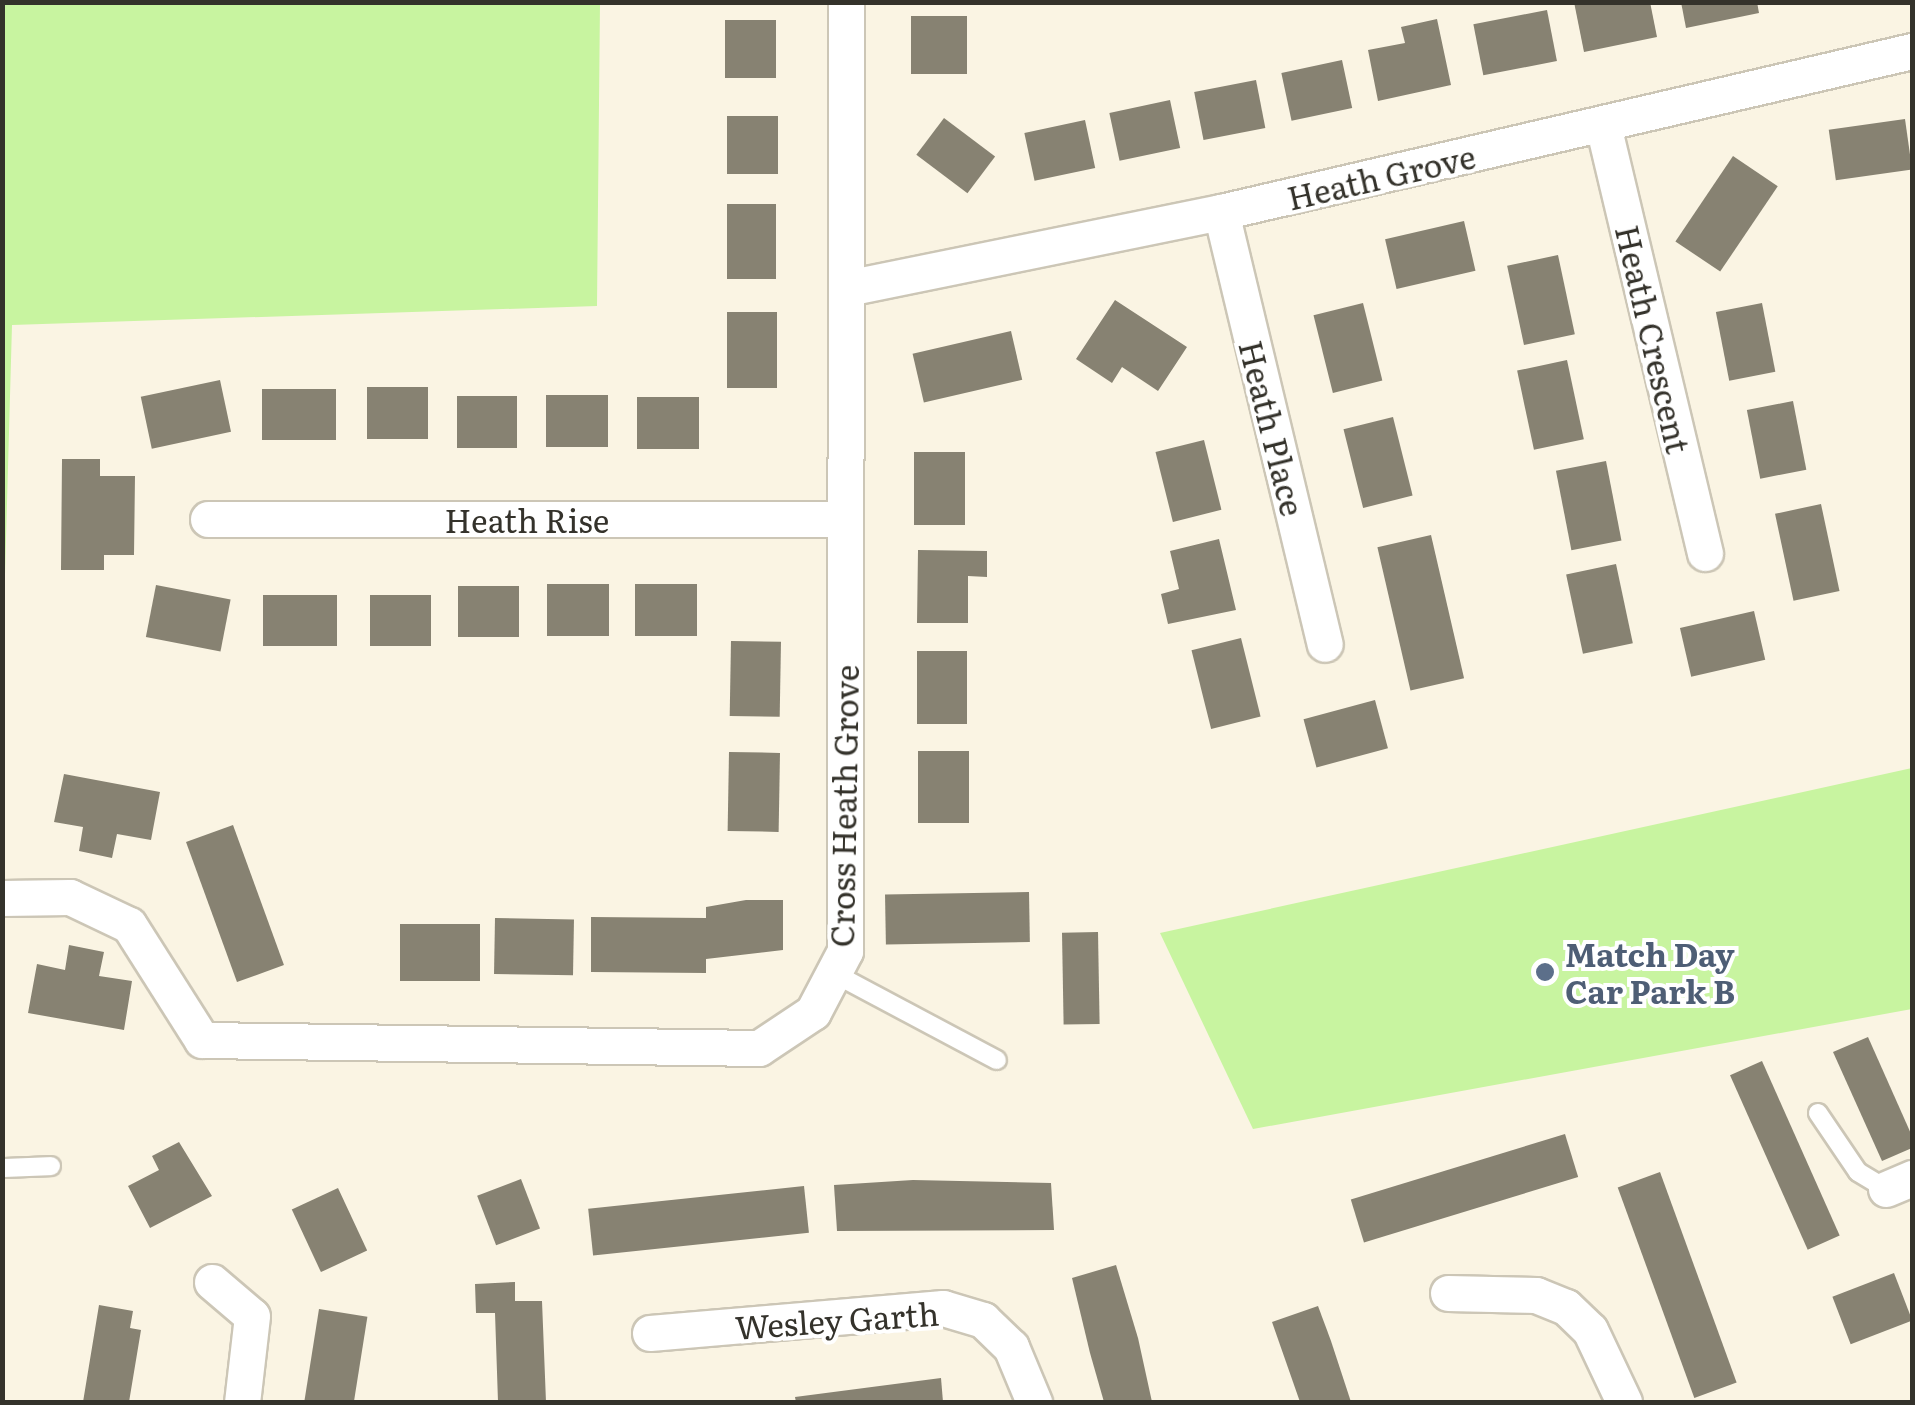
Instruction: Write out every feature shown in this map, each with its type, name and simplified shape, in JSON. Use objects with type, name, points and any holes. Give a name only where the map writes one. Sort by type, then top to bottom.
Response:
[{"type":"street","name":"Cross Heath Grove","points":[[2,898],[70,897],[128,925],[202,1040],[759,1048],[813,1012],[837,975],[846,951],[846,2]]},
{"type":"street","name":"Heath Grove","points":[[846,288],[1222,212],[1912,51]]},
{"type":"street","name":"Heath Crescent","points":[[1603,125],[1705,553]]},
{"type":"street","name":"Heath Place","points":[[1222,212],[1325,644]]},
{"type":"street","name":"Heath Rise","points":[[208,519],[846,519]]},
{"type":"street","points":[[212,1282],[252,1316],[242,1402]]},
{"type":"street","points":[[1448,1293],[1536,1296],[1566,1308],[1590,1330],[1624,1402]]},
{"type":"street","name":"Wesley Garth","points":[[650,1334],[943,1308],[983,1320],[1012,1347],[1034,1402]]},
{"type":"lane","points":[[837,975],[997,1060]]},
{"type":"lane","points":[[1818,1113],[1858,1172],[1899,1183]]},
{"type":"lane","points":[[2,1168],[51,1166]]},
{"type":"green space","points":[[3,2],[600,3],[597,306],[12,325],[3,646]]},
{"type":"green space","name":"Match Day Car Park B","points":[[1912,768],[1912,1009],[1253,1129],[1160,933]]},
{"type":"building","points":[[1574,2],[1650,2],[1657,37],[1584,52]]},
{"type":"building","points":[[1681,2],[1757,2],[1759,13],[1686,28]]},
{"type":"building","points":[[1547,10],[1557,61],[1483,75],[1473,24]]},
{"type":"building","points":[[911,16],[967,16],[967,74],[911,74]]},
{"type":"building","points":[[1437,19],[1451,85],[1378,101],[1368,50],[1405,43],[1401,27]]},
{"type":"building","points":[[725,20],[776,20],[776,78],[725,78]]},
{"type":"building","points":[[1342,60],[1352,108],[1292,121],[1281,73]]},
{"type":"building","points":[[1256,80],[1265,128],[1204,140],[1194,92]]},
{"type":"building","points":[[1170,100],[1180,148],[1120,161],[1109,113]]},
{"type":"building","points":[[727,116],[778,116],[778,174],[727,174]]},
{"type":"building","points":[[944,118],[995,157],[967,193],[916,155]]},
{"type":"building","points":[[1905,119],[1912,170],[1836,180],[1829,130]]},
{"type":"building","points":[[1085,120],[1095,168],[1035,181],[1024,133]]},
{"type":"building","points":[[1733,156],[1778,186],[1720,272],[1675,241]]},
{"type":"building","points":[[727,204],[776,204],[776,279],[727,279]]},
{"type":"building","points":[[1464,221],[1475,271],[1397,289],[1385,239]]},
{"type":"building","points":[[1558,255],[1575,334],[1524,345],[1507,266]]},
{"type":"building","points":[[1115,300],[1187,347],[1158,391],[1122,367],[1112,383],[1076,359]]},
{"type":"building","points":[[1363,303],[1382,381],[1333,393],[1314,315]]},
{"type":"building","points":[[1762,303],[1775,372],[1729,381],[1716,312]]},
{"type":"building","points":[[727,312],[777,312],[777,388],[727,388]]},
{"type":"building","points":[[1011,331],[1022,380],[924,402],[913,354]]},
{"type":"building","points":[[1567,360],[1584,439],[1534,450],[1517,371]]},
{"type":"building","points":[[220,380],[231,432],[152,449],[141,397]]},
{"type":"building","points":[[367,387],[428,387],[428,439],[367,439]]},
{"type":"building","points":[[262,389],[336,389],[336,440],[262,440]]},
{"type":"building","points":[[546,395],[608,395],[608,447],[546,447]]},
{"type":"building","points":[[457,396],[517,396],[517,448],[457,448]]},
{"type":"building","points":[[637,397],[699,397],[699,449],[637,449]]},
{"type":"building","points":[[1793,401],[1806,470],[1760,479],[1747,410]]},
{"type":"building","points":[[1393,417],[1413,496],[1363,508],[1344,429]]},
{"type":"building","points":[[1204,440],[1221,510],[1173,522],[1155,452]]},
{"type":"building","points":[[914,452],[965,452],[965,525],[914,525]]},
{"type":"building","points":[[62,459],[100,459],[100,476],[135,476],[134,555],[104,555],[104,570],[61,570]]},
{"type":"building","points":[[1606,461],[1621,541],[1571,550],[1556,471]]},
{"type":"building","points":[[1821,504],[1840,591],[1794,601],[1775,514]]},
{"type":"building","points":[[1431,535],[1464,678],[1410,691],[1377,547]]},
{"type":"building","points":[[1219,539],[1236,610],[1168,624],[1161,594],[1179,589],[1170,551]]},
{"type":"building","points":[[918,550],[987,551],[987,577],[968,576],[968,623],[917,623]]},
{"type":"building","points":[[1616,564],[1633,643],[1583,654],[1566,575]]},
{"type":"building","points":[[547,584],[609,584],[609,636],[547,636]]},
{"type":"building","points":[[635,584],[697,584],[697,636],[635,636]]},
{"type":"building","points":[[156,585],[231,600],[220,652],[146,637]]},
{"type":"building","points":[[458,586],[519,586],[519,637],[458,637]]},
{"type":"building","points":[[263,595],[337,595],[337,646],[263,646]]},
{"type":"building","points":[[370,595],[431,595],[431,646],[370,646]]},
{"type":"building","points":[[1754,611],[1765,660],[1691,677],[1680,628]]},
{"type":"building","points":[[1241,638],[1261,717],[1211,729],[1192,650]]},
{"type":"building","points":[[731,641],[781,642],[780,717],[730,716]]},
{"type":"building","points":[[917,651],[967,651],[967,724],[917,724]]},
{"type":"building","points":[[1375,700],[1388,748],[1316,767],[1304,719]]},
{"type":"building","points":[[918,751],[969,751],[969,823],[918,823]]},
{"type":"building","points":[[729,752],[780,753],[779,832],[728,831]]},
{"type":"building","points":[[64,774],[160,792],[151,840],[117,834],[112,858],[79,851],[83,827],[54,822]]},
{"type":"building","points":[[233,825],[284,965],[237,982],[186,842]]},
{"type":"building","points":[[1029,892],[1030,942],[886,945],[885,895]]},
{"type":"building","points":[[746,900],[783,900],[783,950],[706,959],[706,973],[591,972],[591,917],[706,918],[706,907]]},
{"type":"building","points":[[495,918],[574,919],[573,975],[494,974]]},
{"type":"building","points":[[400,924],[480,924],[480,981],[400,981]]},
{"type":"building","points":[[1098,932],[1100,1024],[1064,1025],[1062,933]]},
{"type":"building","points":[[69,945],[104,952],[99,976],[132,981],[124,1030],[28,1013],[37,964],[65,970]]},
{"type":"building","points":[[1868,1037],[1912,1136],[1912,1148],[1882,1161],[1833,1052]]},
{"type":"building","points":[[1762,1061],[1840,1235],[1808,1250],[1730,1075]]},
{"type":"building","points":[[1565,1134],[1578,1177],[1364,1243],[1351,1199]]},
{"type":"building","points":[[179,1142],[212,1196],[150,1228],[128,1186],[159,1170],[152,1156]]},
{"type":"building","points":[[1660,1172],[1737,1382],[1694,1398],[1618,1187]]},
{"type":"building","points":[[521,1179],[540,1228],[496,1245],[477,1196]]},
{"type":"building","points":[[913,1180],[1051,1183],[1054,1230],[837,1231],[834,1185]]},
{"type":"building","points":[[804,1186],[809,1233],[593,1255],[588,1209]]},
{"type":"building","points":[[338,1188],[367,1251],[321,1272],[292,1210]]},
{"type":"building","points":[[1116,1265],[1152,1402],[1104,1402],[1090,1353],[1072,1278]]},
{"type":"building","points":[[1894,1273],[1912,1321],[1851,1344],[1832,1297]]},
{"type":"building","points":[[515,1282],[515,1301],[542,1301],[546,1402],[498,1402],[495,1313],[476,1313],[475,1284]]},
{"type":"building","points":[[99,1305],[133,1311],[130,1328],[141,1330],[129,1402],[83,1402]]},
{"type":"building","points":[[1318,1306],[1351,1402],[1300,1402],[1272,1322]]},
{"type":"building","points":[[319,1309],[367,1317],[354,1402],[304,1402]]},
{"type":"building","points":[[941,1378],[943,1402],[796,1402],[795,1397]]},
{"type":"place","name":"Match Day Car Park B","points":[[1545,972]]}]
